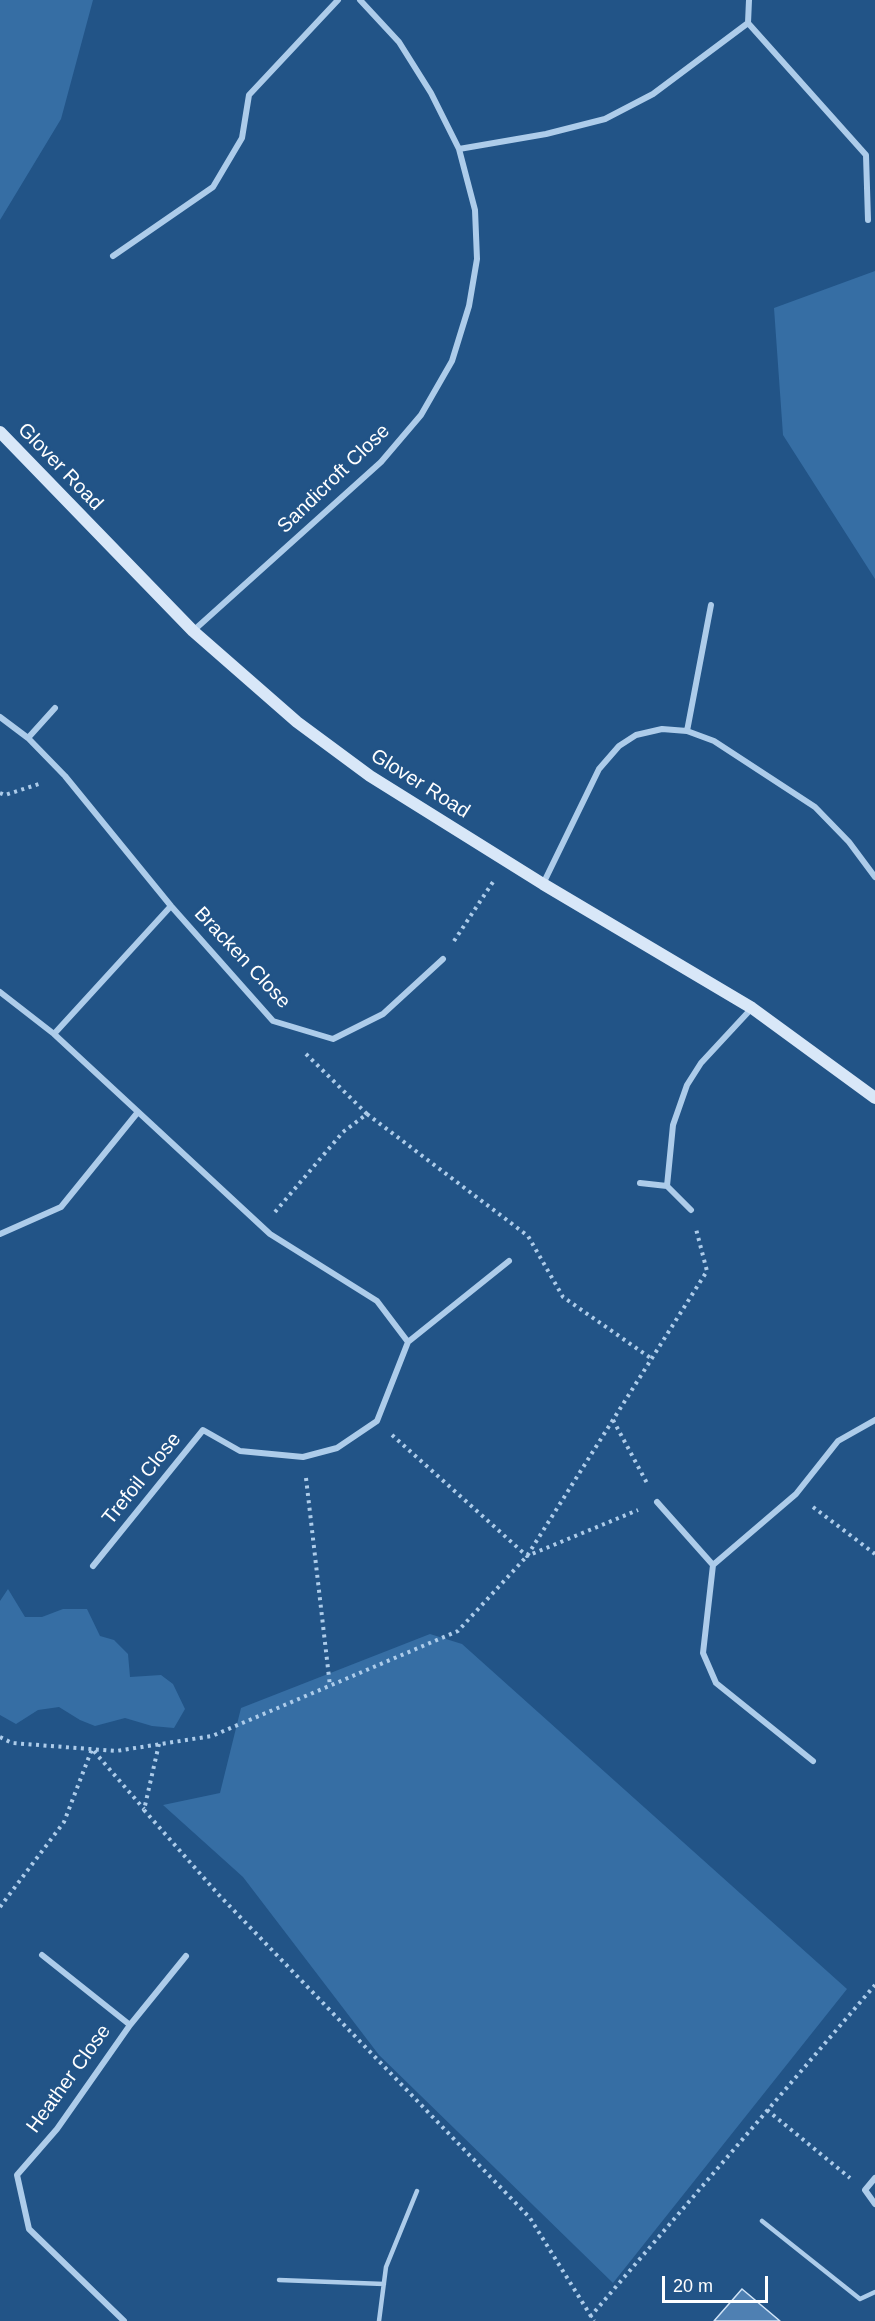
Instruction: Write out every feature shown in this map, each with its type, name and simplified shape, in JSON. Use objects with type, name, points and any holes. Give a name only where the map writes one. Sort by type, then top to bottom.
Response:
[{"type":"street","points":[[113,256],[213,187],[242,138],[249,95],[338,0]]},
{"type":"street","name":"Sandicroft Close","points":[[193,631],[381,462],[421,415],[452,362],[469,306],[477,259],[475,210],[459,149],[431,93],[399,42],[360,0]]},
{"type":"street","points":[[749,0],[748,23],[866,155],[868,220]]},
{"type":"street","points":[[459,149],[546,134],[604,119],[653,94],[748,23]]},
{"type":"street","name":"Glover Road","points":[[0,432],[193,631],[297,723],[370,777],[543,884],[752,1008],[875,1098]]},
{"type":"street","points":[[687,731],[711,605]]},
{"type":"street","points":[[28,738],[55,708]]},
{"type":"street","name":"Bracken Close","points":[[0,717],[28,738],[65,776],[171,906],[273,1021],[333,1039],[384,1014],[443,958]]},
{"type":"street","points":[[543,884],[599,769],[619,746],[636,735],[662,729],[687,731],[714,741],[815,807],[849,842],[875,877]]},
{"type":"street","name":"Bracken Close","points":[[54,1034],[171,906]]},
{"type":"street","points":[[0,992],[54,1034],[263,1227],[377,1301],[408,1342]]},
{"type":"street","points":[[667,1186],[673,1125],[687,1085],[701,1063],[752,1008]]},
{"type":"street","points":[[0,1233],[61,1207],[138,1112]]},
{"type":"street","points":[[640,1183],[667,1186],[691,1210]]},
{"type":"street","points":[[377,1421],[408,1342],[508,1261]]},
{"type":"street","points":[[813,1761],[716,1683],[703,1653],[713,1565],[796,1494],[838,1441],[875,1420]]},
{"type":"street","name":"Trefoil Close","points":[[93,1566],[203,1430],[240,1451],[303,1457],[336,1448],[377,1421]]},
{"type":"street","points":[[657,1502],[713,1565]]},
{"type":"street","name":"Heather Close","points":[[42,1955],[130,2025]]},
{"type":"street","name":"Heather Close","points":[[124,2321],[29,2229],[16,2175],[57,2129],[130,2025],[186,1956]]},
{"type":"street","points":[[875,2178],[865,2190],[875,2204]]},
{"type":"lane","points":[[379,2321],[386,2267],[417,2191]]},
{"type":"lane","points":[[762,2221],[860,2299],[875,2292]]},
{"type":"lane","points":[[279,2280],[384,2284]]},
{"type":"path","points":[[0,793],[5,795],[65,776]]},
{"type":"path","points":[[443,958],[506,861]]},
{"type":"path","points":[[304,1052],[367,1114],[528,1236],[563,1297],[652,1359]]},
{"type":"path","points":[[263,1227],[343,1132],[367,1114]]},
{"type":"path","points":[[0,1737],[12,1743],[116,1751],[212,1737],[458,1631],[527,1556],[706,1271],[691,1210]]},
{"type":"path","points":[[527,1556],[657,1502],[613,1420]]},
{"type":"path","points":[[377,1421],[527,1556]]},
{"type":"path","points":[[303,1457],[330,1686]]},
{"type":"path","points":[[796,1494],[875,1554]]},
{"type":"path","points":[[144,1810],[159,1744]]},
{"type":"path","points":[[92,1749],[218,1894],[530,2218],[594,2321]]},
{"type":"path","points":[[0,1906],[64,1822],[92,1749]]},
{"type":"path","points":[[590,2317],[875,1986]]},
{"type":"path","points":[[767,2110],[865,2190]]},
{"type":"shaded area","points":[[0,0],[93,0],[61,119],[0,220]]},
{"type":"shaded area","points":[[875,271],[875,579],[783,435],[774,308]]},
{"type":"shaded area","points":[[8,1589],[25,1617],[42,1617],[63,1609],[87,1609],[100,1636],[114,1640],[128,1654],[130,1677],[161,1675],[173,1684],[185,1709],[174,1728],[152,1726],[125,1718],[95,1726],[59,1707],[38,1710],[16,1724],[0,1715],[0,1601]]},
{"type":"shaded area","points":[[430,1634],[462,1644],[847,1989],[613,2283],[379,2055],[243,1877],[163,1805],[220,1793],[241,1708]]},
{"type":"building","points":[[742,2289],[780,2321],[714,2321]]}]
